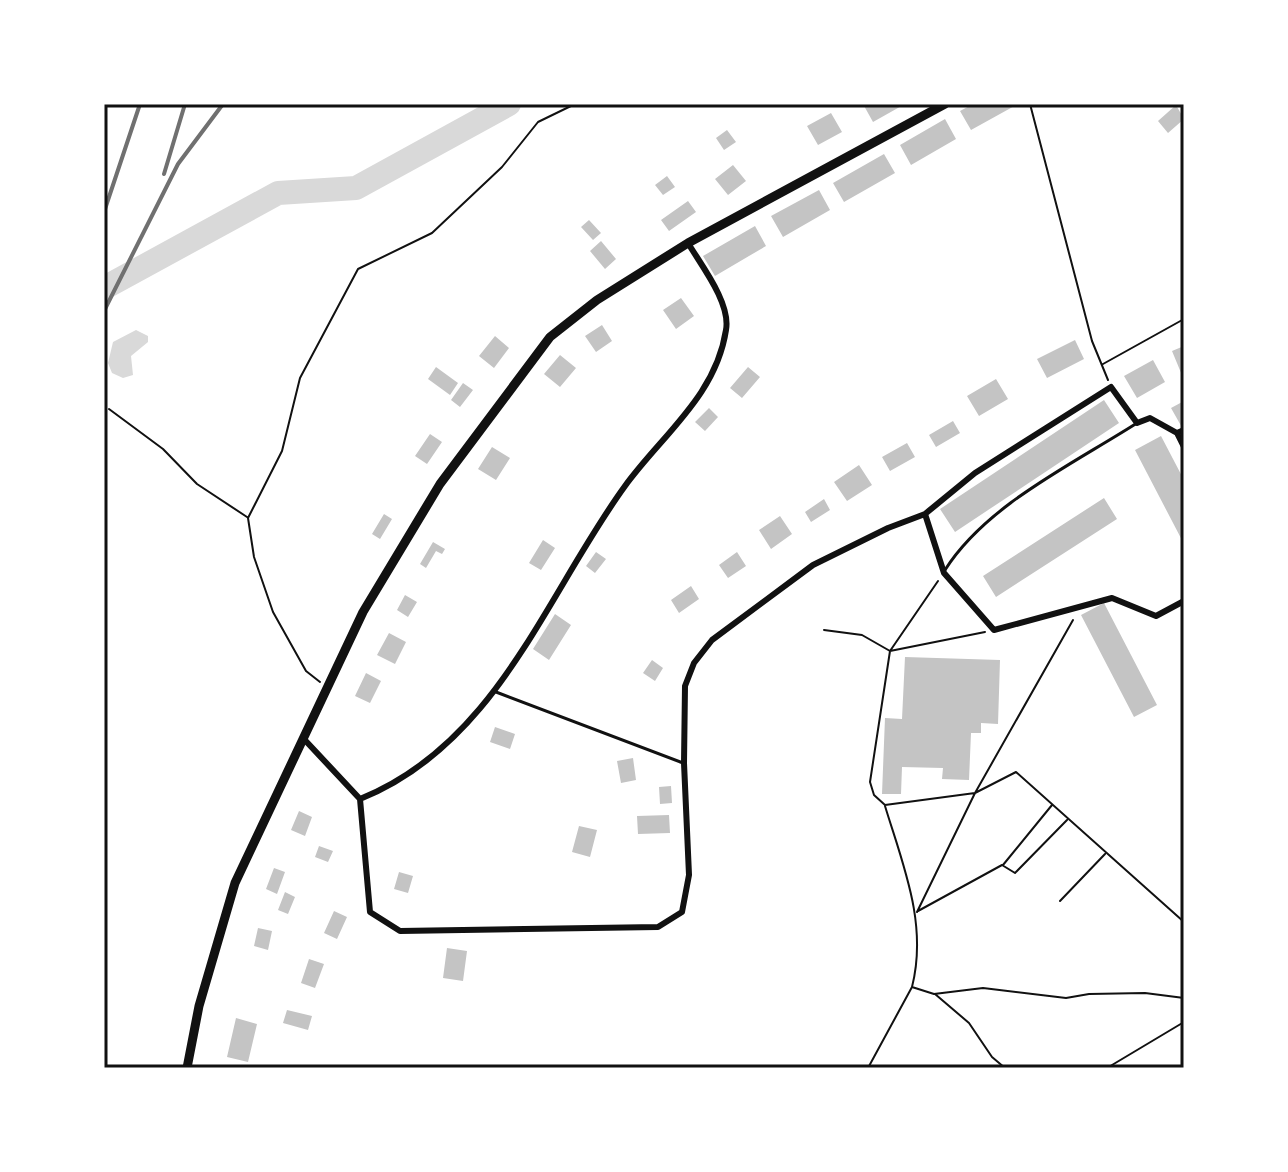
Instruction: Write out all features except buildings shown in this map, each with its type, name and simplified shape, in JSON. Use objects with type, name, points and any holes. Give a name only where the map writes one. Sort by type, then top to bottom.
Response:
[{"type":"main road","points":[[187,1068],[199,1006],[235,883],[363,612],[440,484],[550,337],[597,300],[688,243],[945,104]]},
{"type":"street","points":[[360,799],[382,790],[421,764],[462,728],[496,692],[625,486],[705,391],[727,328],[720,302],[688,243]]},
{"type":"street","points":[[303,738],[360,799],[370,912],[400,931],[658,927],[682,912],[689,875],[684,763],[685,686],[694,663],[712,640],[813,565],[888,528],[925,514],[975,473],[1111,387],[1137,423],[1150,418],[1181,432],[1184,447]]},
{"type":"street","points":[[925,514],[944,573],[994,630],[1112,598],[1156,616],[1184,601]]},
{"type":"lane","points":[[944,573],[961,545],[996,514],[1137,423]]},
{"type":"lane","points":[[496,692],[684,763]]},
{"type":"path","points":[[327,687],[306,671],[273,612],[254,557],[248,518],[282,451],[300,378],[358,269],[432,233],[502,167],[538,122],[575,104]]},
{"type":"path","points":[[1030,104],[1092,341],[1111,387]]},
{"type":"path","points":[[1102,364],[1184,319]]},
{"type":"path","points":[[109,409],[163,449],[197,484],[248,518]]},
{"type":"path","points":[[868,1068],[912,987],[916,973],[917,912],[885,805],[874,795],[870,782],[890,651],[944,573]]},
{"type":"path","points":[[917,912],[975,793],[1079,608]]},
{"type":"path","points":[[824,630],[862,635],[890,651],[994,630]]},
{"type":"path","points":[[885,805],[975,793],[1016,772],[1184,922]]},
{"type":"path","points":[[917,912],[1002,865],[1053,804]]},
{"type":"path","points":[[1002,865],[1015,873],[1068,818]]},
{"type":"path","points":[[1060,901],[1106,853]]},
{"type":"path","points":[[912,987],[934,994],[969,1023],[992,1057],[1005,1068]]},
{"type":"path","points":[[934,994],[983,988],[1066,998],[1089,994],[1145,993],[1184,998]]},
{"type":"path","points":[[1107,1068],[1184,1022]]},
{"type":"shaded area","points":[[136,330],[148,336],[148,342],[131,356],[133,375],[123,378],[112,373],[108,363],[113,342]]},
{"type":"waterway","points":[[104,288],[278,193],[356,188],[509,104]]},
{"type":"railway","points":[[104,212],[140,104]]},
{"type":"railway","points":[[164,174],[185,104]]},
{"type":"railway","points":[[104,311],[178,164],[223,104]]}]
